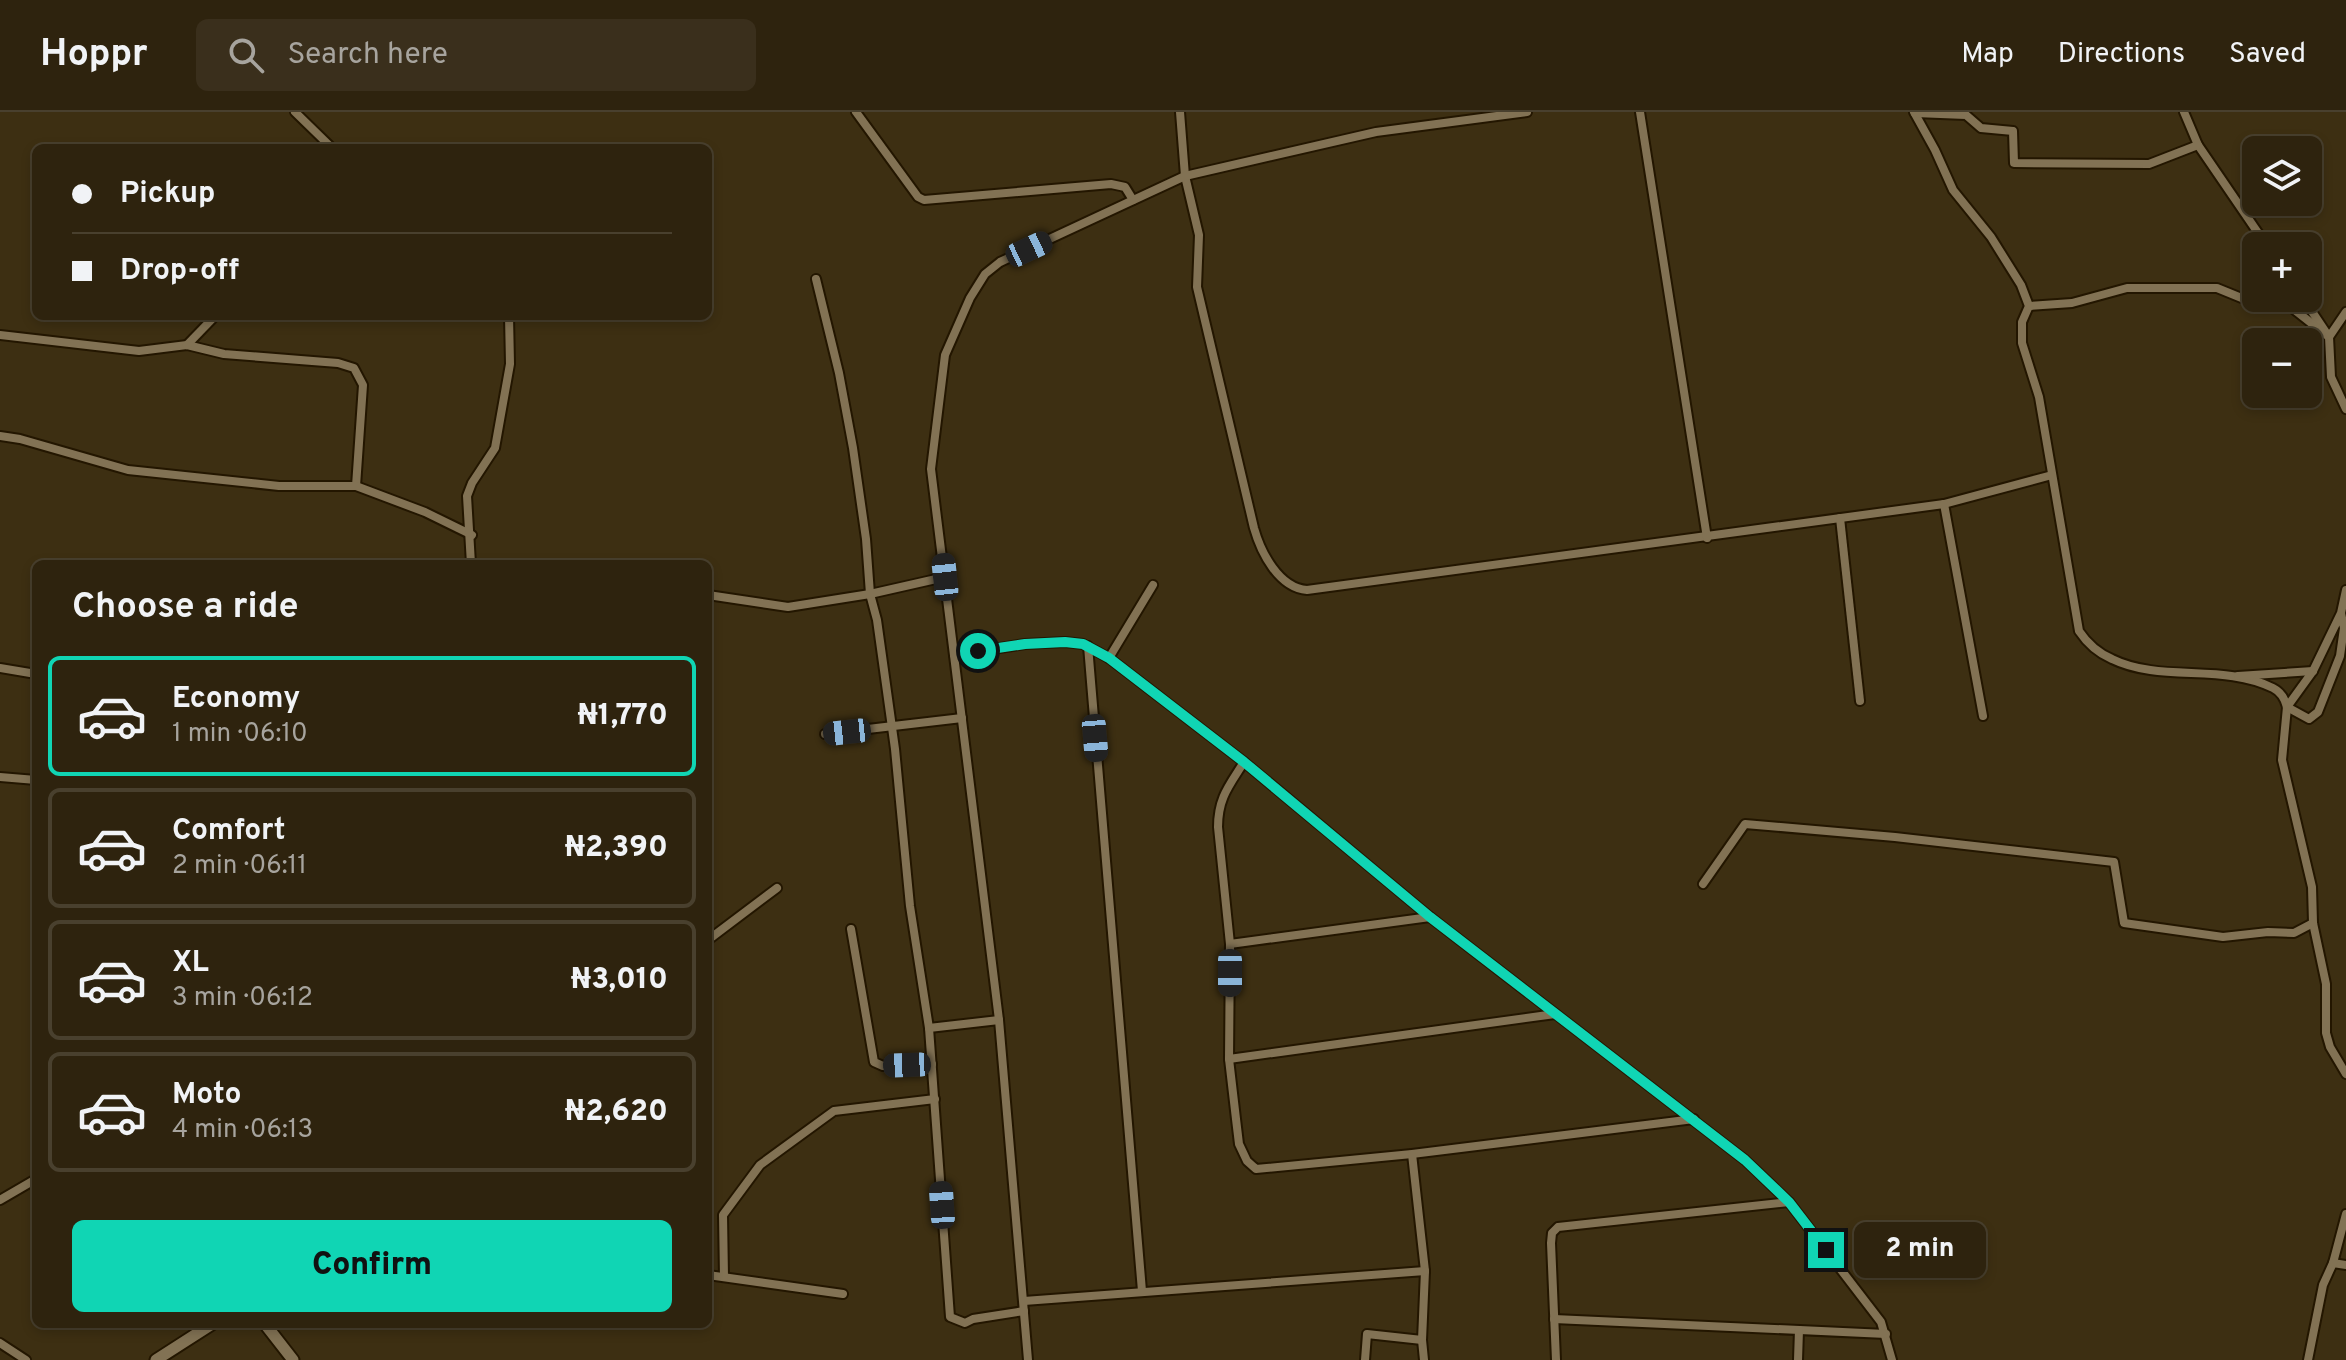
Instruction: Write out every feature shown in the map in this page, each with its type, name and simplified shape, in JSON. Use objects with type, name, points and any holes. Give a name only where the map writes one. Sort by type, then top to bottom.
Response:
[{"type":"street","points":[[295,112],[328,144]]},
{"type":"street","points":[[856,112],[918,197],[924,200],[1111,184],[1125,187],[1133,200]]},
{"type":"street","points":[[1180,112],[1185,176],[1199,235],[1197,287],[1258,543],[1278,574],[1297,589],[1707,538],[1944,504],[2052,475]]},
{"type":"street","points":[[1028,1360],[999,1020],[931,469],[945,355],[970,298],[985,274],[1000,262],[1185,176],[1376,132],[1527,112]]},
{"type":"street","points":[[1640,112],[1707,538]]},
{"type":"street","points":[[2184,112],[2198,145],[2257,232]]},
{"type":"street","points":[[2198,145],[2149,164],[2014,163],[2013,131],[1981,128],[1966,115],[1915,113],[1953,190],[1991,237],[2021,285],[2029,306],[2022,322],[2022,343],[2039,397],[2076,623],[2087,642],[2110,659],[2157,670],[2227,676],[2313,671]]},
{"type":"street","points":[[816,279],[853,448],[870,594],[877,620],[892,727],[910,906],[929,1028],[950,1317],[965,1323],[1024,1311]]},
{"type":"street","points":[[2029,306],[2072,303],[2127,288],[2217,288],[2244,299],[2287,304],[2329,337]]},
{"type":"street","points":[[2312,312],[2329,337],[2331,377],[2346,409]]},
{"type":"street","points":[[2329,337],[2346,312]]},
{"type":"street","points":[[187,345],[211,320]]},
{"type":"street","points":[[471,560],[472,535],[467,496],[495,448],[510,364],[509,320]]},
{"type":"street","points":[[0,335],[139,351],[187,345],[224,354],[338,363],[354,368],[363,385],[356,486]]},
{"type":"street","points":[[0,436],[128,470],[279,486],[356,486],[425,512],[472,535]]},
{"type":"street","points":[[1944,504],[1983,716]]},
{"type":"street","points":[[1840,518],[1860,701]]},
{"type":"street","points":[[712,596],[788,607],[870,594],[945,577]]},
{"type":"street","points":[[1109,658],[1153,585]]},
{"type":"street","points":[[2287,707],[2313,671],[2341,613],[2346,590]]},
{"type":"street","points":[[2287,707],[2309,719],[2318,712],[2344,642],[2341,613]]},
{"type":"street","points":[[954,655],[1049,642],[1088,646],[1109,658],[1244,762],[1430,917],[1745,1160],[1789,1202],[1881,1322],[1892,1360]]},
{"type":"street","points":[[1088,646],[1142,1291]]},
{"type":"street","points":[[0,668],[32,673]]},
{"type":"street","points":[[2227,676],[2274,688],[2287,707],[2282,760],[2312,887],[2313,923],[2326,984],[2326,1033],[2330,1047],[2343,1064],[2346,1074]]},
{"type":"street","points":[[825,734],[962,718]]},
{"type":"street","points":[[1244,762],[1222,796],[1218,809],[1230,944],[1229,1059],[1239,1144],[1247,1161],[1256,1169],[1412,1154],[1695,1119]]},
{"type":"street","points":[[0,777],[32,780]]},
{"type":"street","points":[[1703,884],[1745,824],[1895,837],[2114,862],[2124,923],[2223,937],[2268,932],[2294,933],[2313,923]]},
{"type":"street","points":[[712,937],[777,888]]},
{"type":"street","points":[[1230,944],[1430,917]]},
{"type":"street","points":[[851,929],[874,1062],[883,1066],[932,1064]]},
{"type":"street","points":[[1229,1059],[1555,1014]]},
{"type":"street","points":[[929,1028],[999,1020]]},
{"type":"street","points":[[724,1277],[723,1215],[760,1165],[834,1111],[935,1099]]},
{"type":"street","points":[[1412,1154],[1425,1271],[1424,1360]]},
{"type":"street","points":[[0,1200],[32,1181]]},
{"type":"street","points":[[1556,1360],[1551,1243],[1552,1233],[1558,1227],[1789,1202]]},
{"type":"street","points":[[2308,1360],[2318,1303],[2346,1214]]},
{"type":"street","points":[[2333,1263],[2346,1265]]},
{"type":"street","points":[[1024,1301],[1425,1271]]},
{"type":"street","points":[[712,1276],[843,1294]]},
{"type":"street","points":[[1554,1319],[1886,1334]]},
{"type":"street","points":[[156,1360],[206,1328]]},
{"type":"street","points":[[268,1328],[293,1360]]},
{"type":"street","points":[[1798,1360],[1799,1330]]},
{"type":"street","points":[[1365,1360],[1367,1334],[1422,1340]]},
{"type":"street","points":[[0,1343],[26,1360]]},
{"type":"route","points":[[978,651],[1065,642],[1083,644],[1109,658],[1244,762],[1430,917],[1745,1160],[1789,1202],[1826,1250]]}]
